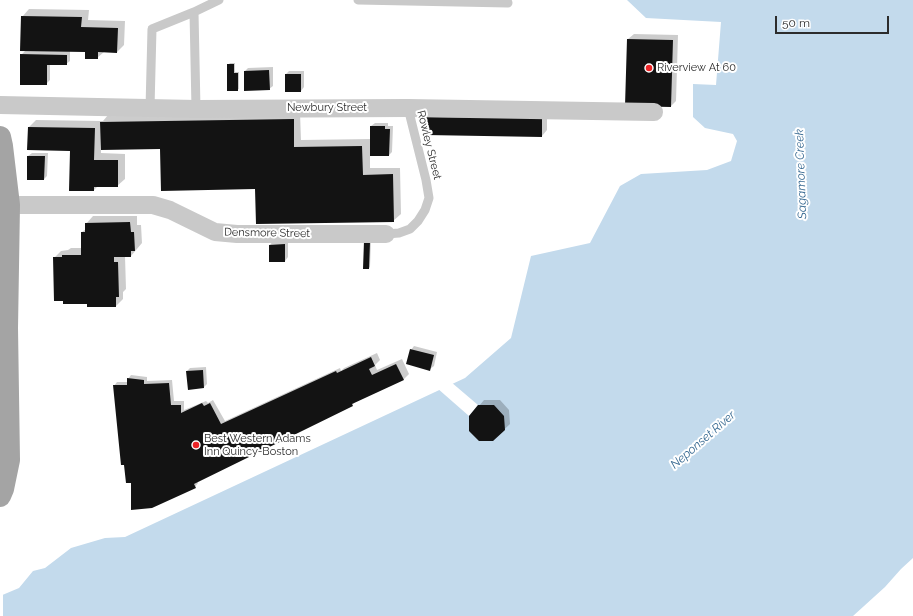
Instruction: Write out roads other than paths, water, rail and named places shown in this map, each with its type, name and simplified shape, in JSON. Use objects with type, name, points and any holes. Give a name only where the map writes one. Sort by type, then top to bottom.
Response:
[{"type":"main road","points":[[0,137],[9,205],[7,328],[9,460],[3,489],[0,496]]},
{"type":"street","name":"Newbury Street","points":[[0,105],[196,109],[408,108],[654,112]]},
{"type":"street","name":"Densmore Street","points":[[9,205],[153,205],[170,210],[215,232],[237,234],[386,234]]},
{"type":"lane","points":[[150,108],[152,29],[219,0]]},
{"type":"lane","points":[[358,0],[508,3],[507,0]]},
{"type":"lane","points":[[194,12],[196,109]]},
{"type":"lane","name":"Rowley Street","points":[[386,234],[399,233],[410,229],[418,221],[425,210],[429,198],[408,108]]},
{"type":"water","points":[[627,0],[913,0],[913,558],[885,587],[853,616],[0,616],[0,596],[19,588],[33,571],[45,568],[71,548],[105,538],[125,537],[465,378],[511,338],[531,256],[590,243],[620,186],[641,174],[707,170],[731,161],[737,141],[733,134],[705,128],[693,117],[693,84],[716,85],[721,22],[646,18]]},
{"type":"place","name":"Riverview At 60","points":[[649,68]]},
{"type":"place","name":"Best Western Adams Inn Quincy-Boston","points":[[196,445]]},
{"type":"water label","name":"Sagamore Creek","points":[[801,174]]},
{"type":"water label","name":"Neponset River","points":[[703,440]]}]
